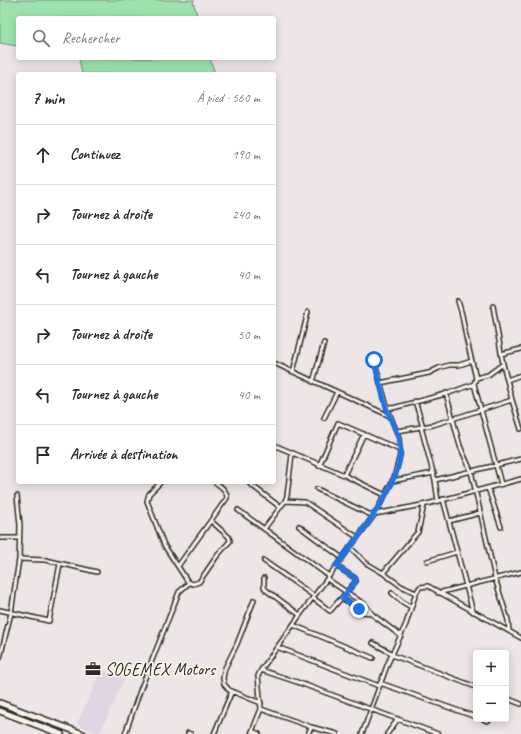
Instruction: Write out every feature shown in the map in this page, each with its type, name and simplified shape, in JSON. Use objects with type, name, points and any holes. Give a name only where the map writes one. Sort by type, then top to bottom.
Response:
[{"type":"main road","points":[[0,703],[83,734]]},
{"type":"main road","points":[[0,712],[61,734]]},
{"type":"street","points":[[458,301],[476,378],[474,384],[501,484]]},
{"type":"street","points":[[493,306],[503,364],[521,429]]},
{"type":"street","points":[[293,372],[308,312]]},
{"type":"street","points":[[313,382],[324,343]]},
{"type":"street","points":[[502,354],[521,349]]},
{"type":"street","points":[[259,734],[251,733],[261,709],[258,676],[261,670],[292,625],[374,515],[392,481],[398,465],[400,450],[397,431],[387,407],[374,360]]},
{"type":"street","points":[[380,383],[430,373],[449,365],[459,365],[472,362]]},
{"type":"street","points":[[276,364],[390,416]]},
{"type":"street","points":[[476,378],[488,375],[503,364]]},
{"type":"street","points":[[507,380],[521,376]]},
{"type":"street","points":[[387,407],[393,408],[474,384]]},
{"type":"street","points":[[324,418],[337,392]]},
{"type":"street","points":[[446,393],[460,446],[471,471],[488,541],[495,578],[508,620],[509,631]]},
{"type":"street","points":[[397,431],[422,427],[452,419],[512,400]]},
{"type":"street","points":[[415,401],[434,472],[438,501]]},
{"type":"street","points":[[319,466],[338,423],[400,450]]},
{"type":"street","points":[[344,475],[364,434]]},
{"type":"street","points":[[276,447],[344,475],[385,495]]},
{"type":"street","points":[[264,529],[287,496],[292,454]]},
{"type":"street","points":[[435,480],[521,459]]},
{"type":"street","points":[[392,481],[434,472]]},
{"type":"street","points":[[317,490],[374,515],[424,505],[521,479]]},
{"type":"street","points":[[159,484],[148,496],[147,501],[161,540],[188,582],[193,584],[198,582],[230,541],[229,537],[210,520]]},
{"type":"street","points":[[178,566],[227,498],[227,493],[225,490],[217,484]]},
{"type":"street","points":[[250,484],[280,507]]},
{"type":"street","points":[[488,488],[501,528]]},
{"type":"street","points":[[0,658],[11,613],[18,559],[20,525],[17,496]]},
{"type":"street","points":[[444,499],[473,612]]},
{"type":"street","points":[[285,500],[305,502],[357,537]]},
{"type":"street","points":[[383,574],[418,532],[424,505]]},
{"type":"street","points":[[238,510],[364,604],[372,613],[401,636]]},
{"type":"street","points":[[449,522],[480,513]]},
{"type":"street","points":[[299,526],[342,558]]},
{"type":"street","points":[[0,538],[19,538]]},
{"type":"street","points":[[350,547],[366,562],[383,574],[401,586],[416,593]]},
{"type":"street","points":[[427,561],[457,552]]},
{"type":"street","points":[[18,559],[46,560],[97,572]]},
{"type":"street","points":[[264,560],[314,597],[330,611],[356,580],[336,566]]},
{"type":"street","points":[[0,610],[49,621],[60,564]]},
{"type":"street","points":[[438,593],[521,572]]},
{"type":"street","points":[[264,578],[264,587],[266,590],[300,615]]},
{"type":"street","points":[[125,734],[179,592],[188,584],[188,582]]},
{"type":"street","points":[[362,734],[380,684],[406,624],[416,593],[420,587],[428,586],[438,593],[521,638]]},
{"type":"street","points":[[392,592],[404,603],[412,607]]},
{"type":"street","points":[[342,598],[364,612],[372,613]]},
{"type":"street","points":[[254,600],[222,678],[226,687],[232,691],[261,703]]},
{"type":"street","points":[[292,625],[372,658]]},
{"type":"street","points":[[372,643],[392,654],[473,685]]},
{"type":"street","points":[[277,647],[473,716]]},
{"type":"street","points":[[261,670],[301,683],[438,734]]},
{"type":"street","points":[[214,734],[232,691]]},
{"type":"street","points":[[509,699],[521,704]]},
{"type":"street","points":[[261,709],[311,727],[337,734]]},
{"type":"street","points":[[387,734],[398,719]]},
{"type":"street","points":[[308,734],[311,727]]},
{"type":"shaded area","points":[[102,669],[124,679],[99,734],[77,724]]},
{"type":"green space","points":[[0,0],[194,0],[193,2],[197,16],[16,16],[16,46],[0,43]]},
{"type":"green space","points":[[79,60],[211,60],[214,72],[82,72]]},
{"type":"place","name":"SOGEMEX Motors","points":[[93,669]]},
{"type":"route","points":[[359,609],[342,598],[356,581],[355,578],[336,566],[375,514],[394,478],[400,455],[399,438],[387,407],[374,360]]}]
